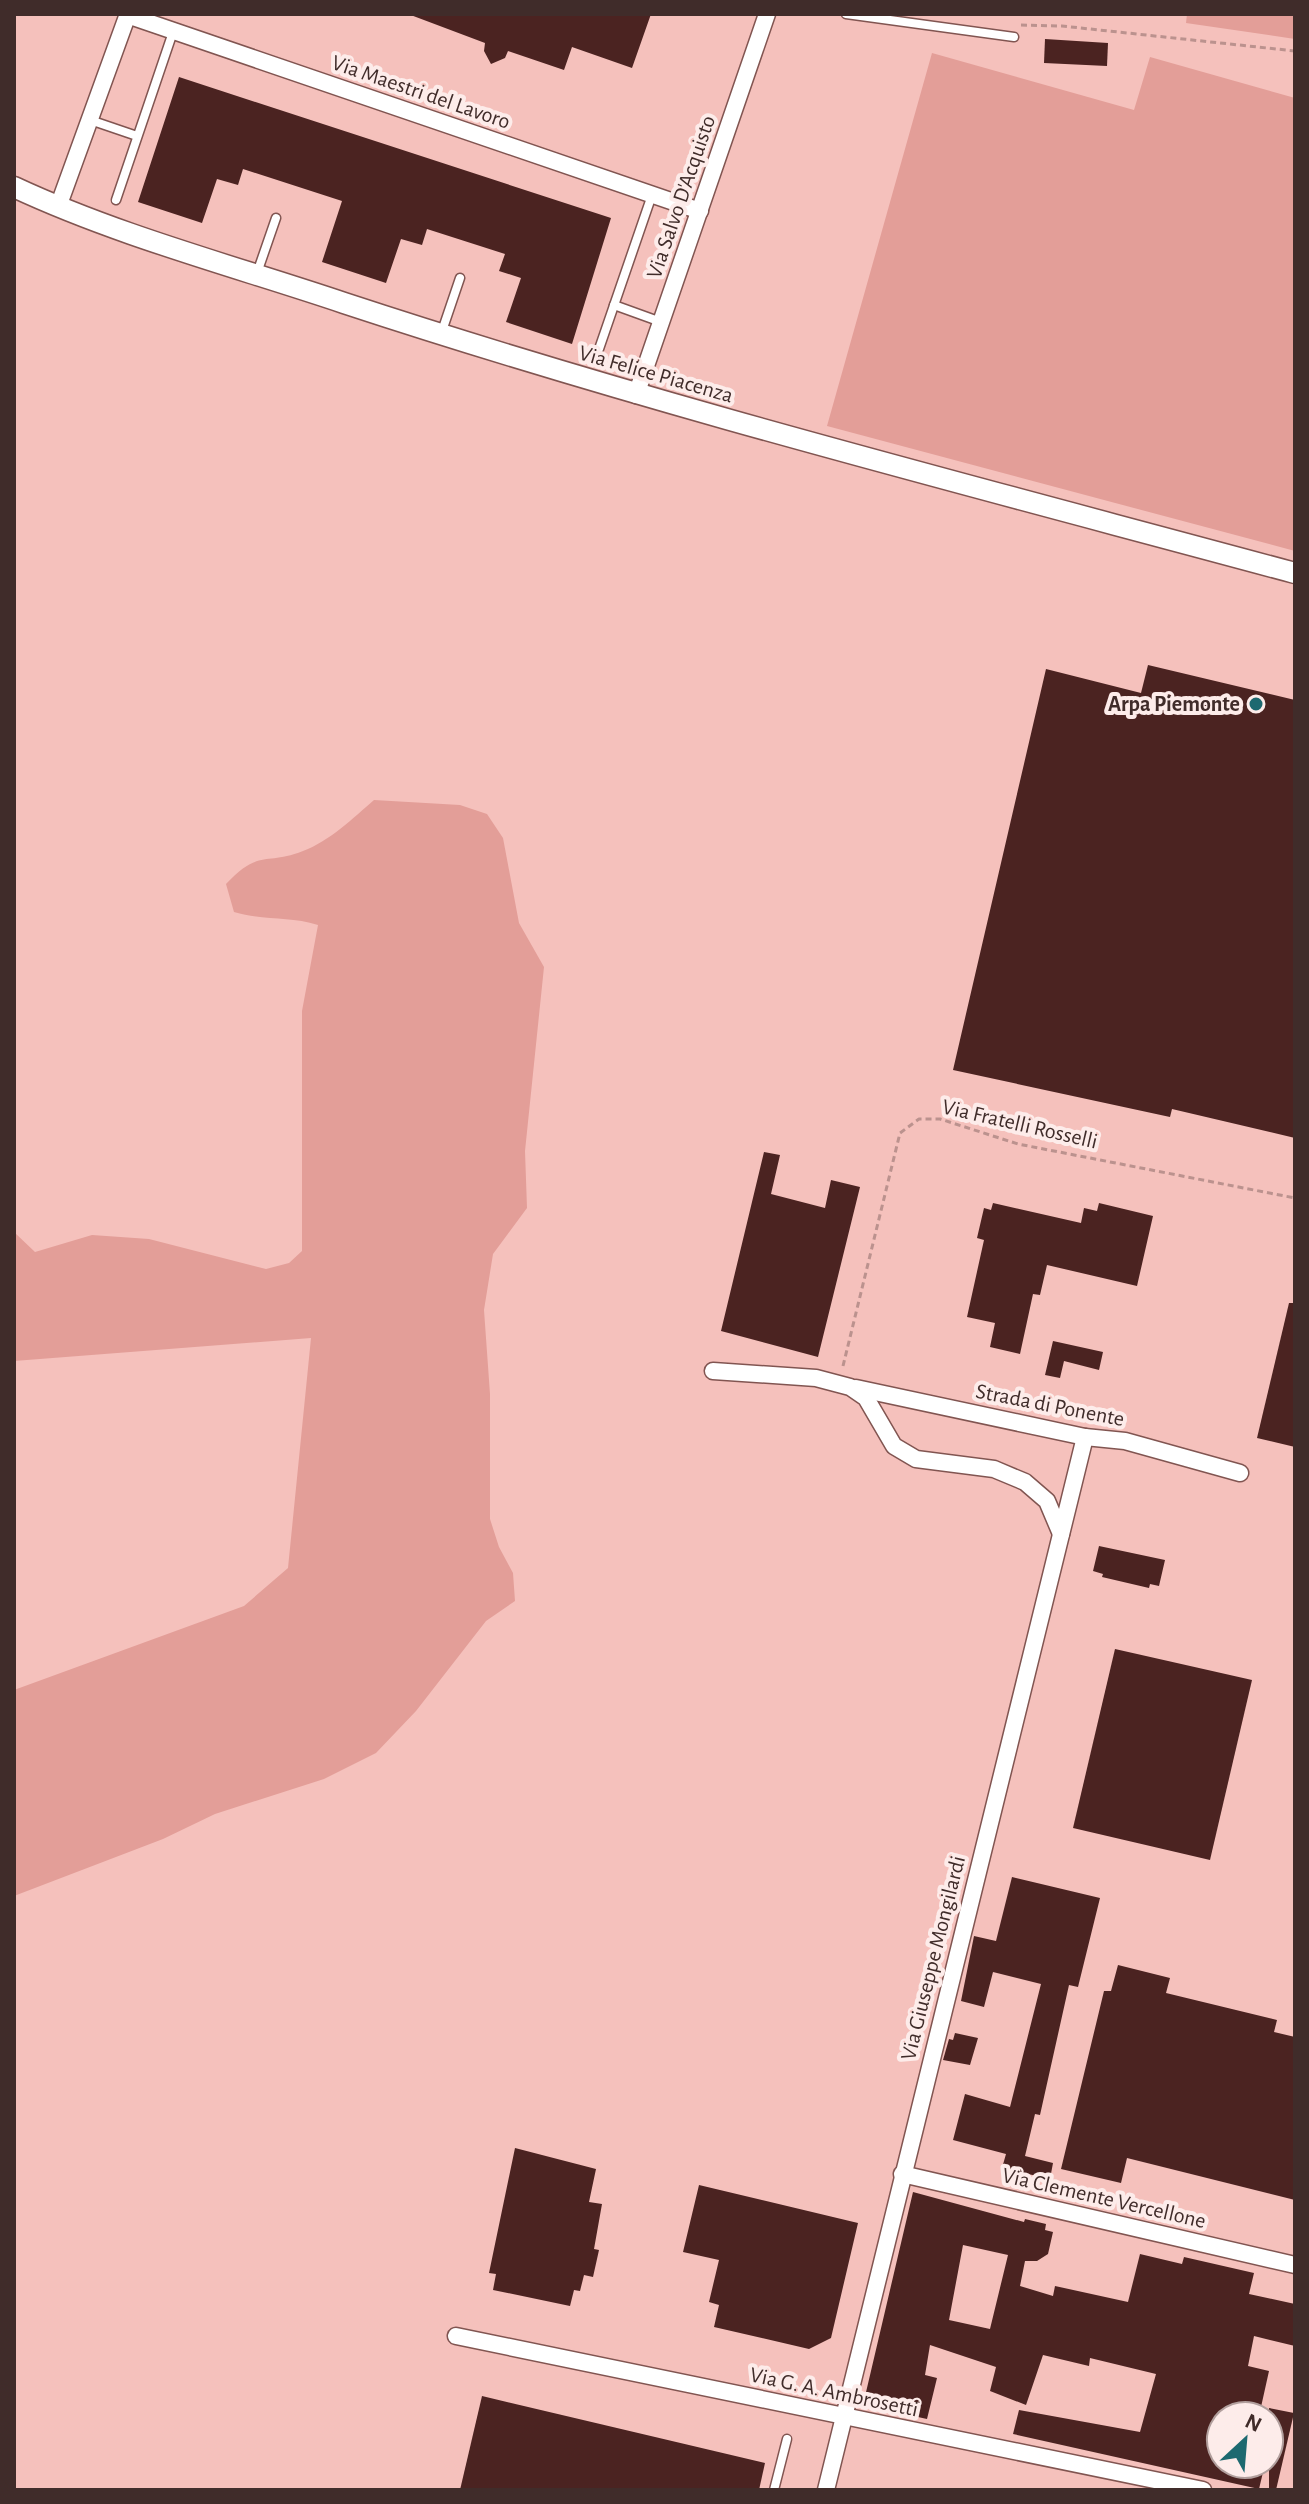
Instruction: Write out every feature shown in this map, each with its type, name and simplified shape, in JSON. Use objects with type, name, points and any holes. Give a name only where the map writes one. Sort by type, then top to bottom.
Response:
[{"type":"street","name":"Via Maestri del Lavoro","points":[[127,14],[700,211]]},
{"type":"street","points":[[58,207],[127,14]]},
{"type":"street","name":"Via Salvo D'Acquisto","points":[[636,395],[767,14]]},
{"type":"street","name":"Via Felice Piacenza","points":[[14,187],[58,207],[257,274],[636,395],[1295,573]]},
{"type":"street","name":"Strada di Ponente","points":[[713,1371],[769,1373],[844,1385],[1085,1437],[1125,1441],[1240,1473]]},
{"type":"street","points":[[844,1385],[866,1398],[894,1446],[916,1459],[994,1469],[1025,1482],[1047,1501],[1061,1534]]},
{"type":"street","name":"Via Giuseppe Mongilardi","points":[[826,2490],[1085,1437]]},
{"type":"street","name":"Via Clemente Vercellone","points":[[902,2174],[1295,2265]]},
{"type":"street","name":"Via G. A. Ambrosetti","points":[[456,2336],[1203,2490]]},
{"type":"lane","points":[[846,14],[1014,37]]},
{"type":"lane","points":[[116,200],[173,31]]},
{"type":"lane","points":[[89,120],[137,136]]},
{"type":"lane","points":[[599,349],[652,195]]},
{"type":"lane","points":[[257,274],[276,218]]},
{"type":"lane","points":[[441,334],[460,278]]},
{"type":"lane","points":[[614,305],[661,322]]},
{"type":"lane","points":[[774,2490],[787,2439]]},
{"type":"path","points":[[1000,35],[1019,25],[1062,26],[1295,51]]},
{"type":"path","name":"Via Fratelli Rosselli","points":[[844,1385],[900,1133],[919,1119],[940,1119],[1018,1144],[1295,1198]]},
{"type":"shaded area","points":[[1187,14],[1295,14],[1295,39],[1186,23]]},
{"type":"shaded area","points":[[932,53],[1134,110],[1150,57],[1295,98],[1295,551],[827,426]]},
{"type":"shaded area","points":[[374,800],[460,805],[487,814],[503,838],[519,923],[544,967],[525,1151],[527,1208],[493,1254],[484,1310],[490,1394],[490,1519],[499,1547],[513,1573],[515,1601],[486,1621],[416,1711],[376,1753],[324,1779],[215,1814],[163,1839],[14,1896],[14,1690],[244,1606],[288,1568],[311,1338],[14,1361],[14,1232],[35,1252],[92,1235],[149,1239],[266,1269],[289,1263],[302,1251],[302,1011],[318,925],[234,912],[226,884],[255,862],[303,851],[323,841]]},
{"type":"building","points":[[408,14],[651,14],[632,68],[572,47],[564,70],[508,51],[505,58],[491,64],[484,51],[485,43]]},
{"type":"building","points":[[1045,39],[1108,43],[1107,66],[1044,63]]},
{"type":"building","points":[[179,77],[611,218],[572,344],[506,322],[521,278],[499,271],[505,254],[427,229],[422,245],[401,239],[386,283],[322,262],[342,201],[243,169],[238,185],[217,179],[202,223],[138,202]]},
{"type":"building","points":[[1148,665],[1295,700],[1295,1138],[1172,1109],[1170,1117],[953,1070],[1046,669],[1141,693]]},
{"type":"building","points":[[764,1152],[780,1155],[771,1194],[825,1208],[831,1180],[860,1187],[818,1357],[721,1331]]},
{"type":"building","points":[[993,1203],[1081,1223],[1084,1208],[1097,1211],[1099,1203],[1153,1216],[1137,1286],[1047,1265],[1040,1295],[1033,1294],[1020,1354],[990,1347],[995,1323],[967,1317],[984,1240],[977,1238],[984,1208],[991,1210]]},
{"type":"building","points":[[1289,1303],[1295,1303],[1295,1447],[1257,1438]]},
{"type":"building","points":[[1053,1341],[1103,1352],[1099,1370],[1064,1361],[1060,1378],[1045,1375]]},
{"type":"building","points":[[1099,1546],[1165,1560],[1159,1586],[1150,1584],[1149,1588],[1102,1577],[1103,1574],[1093,1571]]},
{"type":"building","points":[[1115,1649],[1252,1680],[1210,1860],[1073,1828]]},
{"type":"building","points":[[1012,1877],[1100,1898],[1078,1987],[1069,1985],[1040,2115],[1035,2114],[1025,2156],[1053,2163],[1050,2179],[1002,2168],[1006,2154],[953,2140],[965,2094],[1010,2107],[1041,1984],[993,1972],[984,2007],[961,2001],[974,1936],[996,1941]]},
{"type":"building","points":[[1118,1965],[1170,1978],[1166,1993],[1277,2020],[1274,2032],[1295,2037],[1295,2200],[1127,2158],[1121,2183],[1061,2169],[1104,1991],[1111,1991]]},
{"type":"building","points":[[955,2033],[978,2038],[970,2065],[943,2060],[949,2039],[953,2040]]},
{"type":"building","points":[[515,2148],[596,2169],[589,2202],[602,2204],[594,2249],[599,2250],[593,2277],[584,2275],[580,2291],[574,2290],[570,2306],[493,2290],[496,2274],[489,2273]]},
{"type":"building","points":[[699,2185],[858,2223],[831,2338],[809,2349],[714,2327],[719,2305],[709,2302],[719,2260],[683,2252]]},
{"type":"building","points":[[913,2192],[1024,2222],[1025,2219],[1046,2224],[1045,2230],[1053,2232],[1048,2254],[1037,2261],[1025,2261],[1020,2286],[1053,2296],[1055,2286],[1128,2302],[1140,2254],[1182,2264],[1184,2257],[1254,2273],[1249,2294],[1295,2304],[1295,2346],[1254,2336],[1248,2366],[1269,2371],[1263,2400],[1205,2400],[1205,2477],[1013,2434],[1019,2410],[1140,2432],[1156,2374],[1090,2358],[1089,2366],[1043,2355],[1026,2405],[990,2391],[996,2367],[930,2345],[925,2375],[937,2378],[927,2419],[863,2405]],"holes":[[[963,2245],[1008,2255],[990,2329],[949,2320]]]},
{"type":"building","points":[[482,2396],[765,2463],[759,2490],[460,2490]]},
{"type":"building","points":[[1285,2411],[1294,2413],[1285,2452]]},
{"type":"building","points":[[1219,2480],[1261,2480],[1259,2489]]},
{"type":"building","points":[[1269,2480],[1278,2480],[1276,2490],[1269,2490]]},
{"type":"place","name":"Arpa Piemonte","points":[[1256,704]]}]
